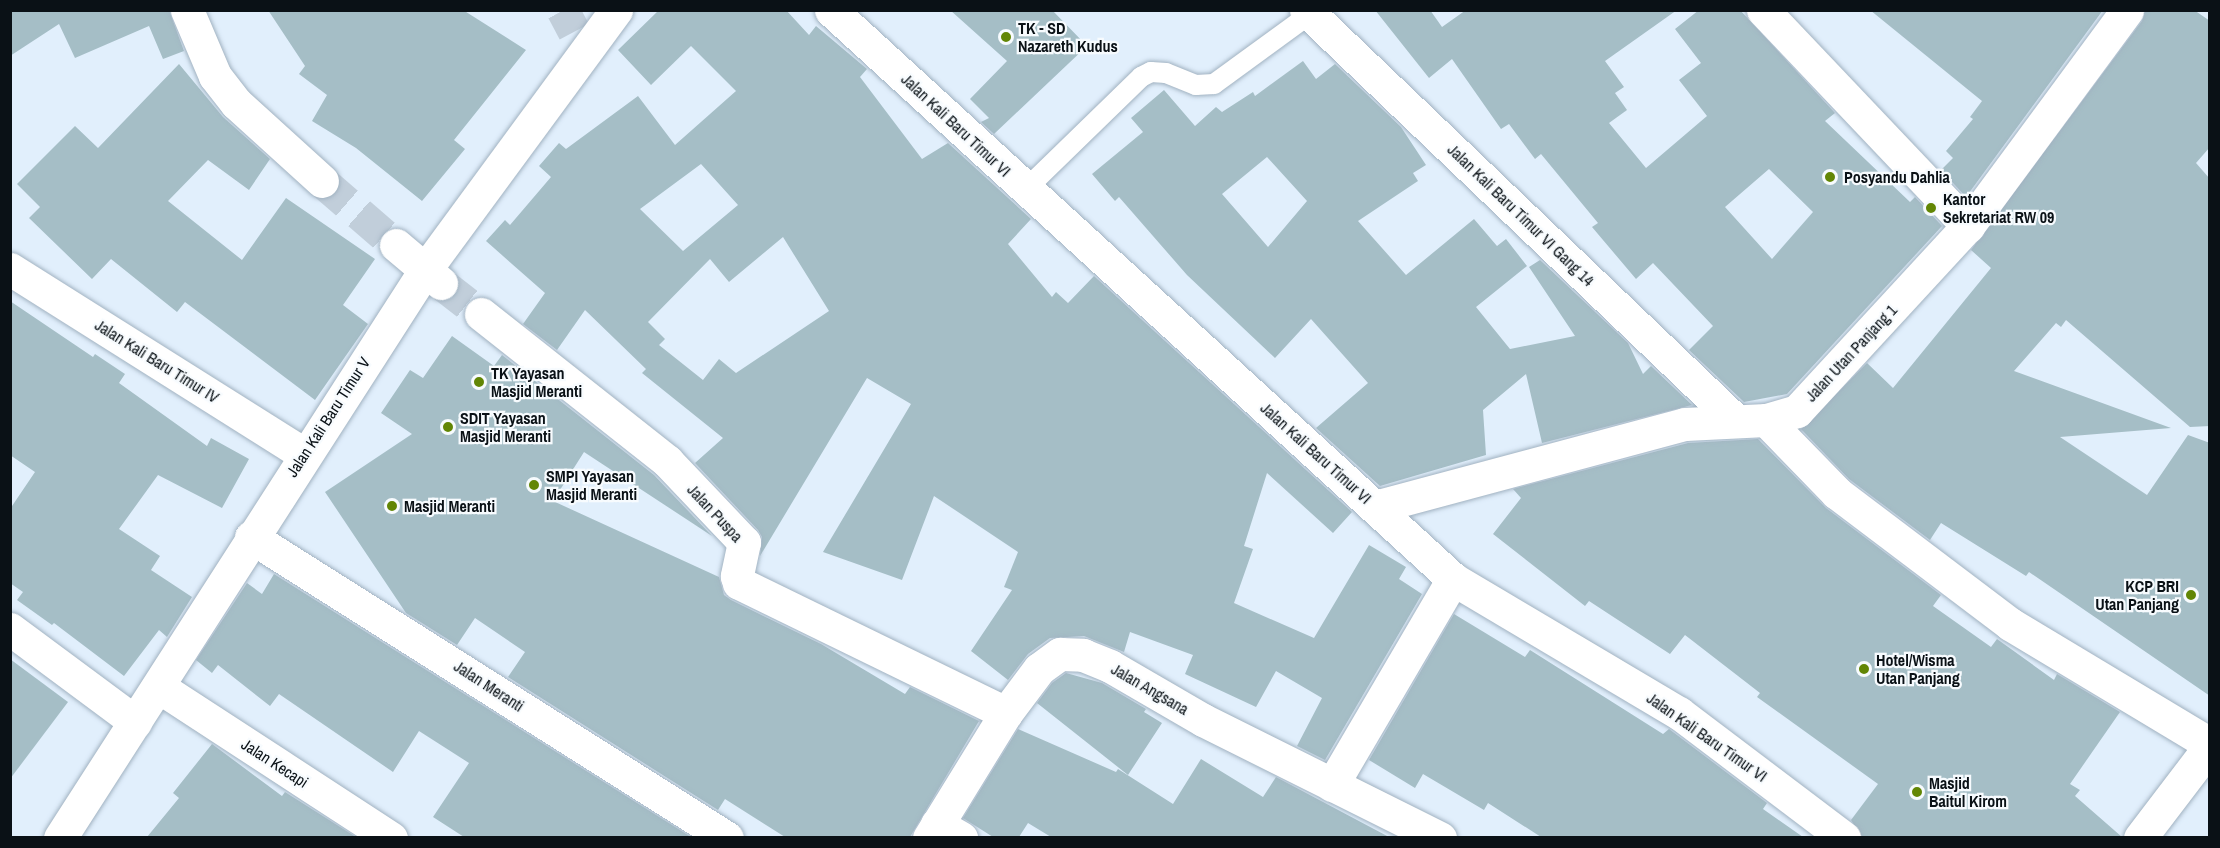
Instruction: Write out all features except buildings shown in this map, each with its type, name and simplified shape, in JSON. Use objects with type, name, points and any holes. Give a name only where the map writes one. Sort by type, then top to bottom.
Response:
[{"type":"street","points":[[187,10],[215,76],[236,103],[322,181]]},
{"type":"street","name":"Jalan Kali Baru Timur V","points":[[60,837],[159,687],[304,454],[433,276],[581,42],[616,10]]},
{"type":"street","name":"Jalan Kali Baru Timur VI","points":[[831,10],[1453,579],[1679,713],[1844,837]]},
{"type":"street","points":[[1763,10],[1968,226]]},
{"type":"street","name":"Jalan Utan Panjang 1","points":[[1375,507],[1685,424],[1751,420],[1797,411],[1968,226],[2127,10]]},
{"type":"street","name":"Jalan Kali Baru Timur VI Gang 14","points":[[1308,12],[1751,420],[1837,494],[2010,624],[2210,745]]},
{"type":"street","points":[[396,245],[433,276]]},
{"type":"street","name":"Jalan Kali Baru Timur IV","points":[[10,269],[304,454]]},
{"type":"street","name":"Jalan Puspa","points":[[481,314],[667,461],[744,542],[737,576],[739,583],[1006,713]]},
{"type":"street","name":"Jalan Meranti","points":[[251,537],[726,837]]},
{"type":"street","points":[[1332,785],[1453,579]]},
{"type":"street","points":[[10,629],[135,722]]},
{"type":"street","name":"Jalan Angsana","points":[[942,833],[1006,713],[1039,669],[1060,654],[1083,655],[1332,785],[1440,837]]},
{"type":"street","name":"Jalan Kecapi","points":[[159,687],[391,837]]},
{"type":"street","points":[[2140,837],[2210,745]]},
{"type":"lane","points":[[1026,189],[1141,77],[1151,72],[1166,73],[1196,85],[1214,84],[1308,12]]},
{"type":"tunnel","points":[[563,10],[574,31]]},
{"type":"tunnel","points":[[322,181],[396,245]]},
{"type":"tunnel","points":[[441,283],[481,314]]},
{"type":"place","name":"TK - SD Nazareth Kudus","points":[[1006,37]]},
{"type":"place","name":"Posyandu Dahlia","points":[[1830,177]]},
{"type":"place","name":"Kantor Sekretariat RW 09","points":[[1931,208]]},
{"type":"place","name":"TK Yayasan Masjid Meranti","points":[[479,382]]},
{"type":"place","name":"SDIT Yayasan Masjid Meranti","points":[[448,427]]},
{"type":"place","name":"SMPI Yayasan Masjid Meranti","points":[[534,485]]},
{"type":"place","name":"Masjid Meranti","points":[[392,506]]},
{"type":"place","name":"KCP BRI Utan Panjang","points":[[2191,595]]},
{"type":"place","name":"Hotel/Wisma Utan Panjang","points":[[1864,669]]},
{"type":"place","name":"Masjid Baitul Kirom","points":[[1917,792]]}]
